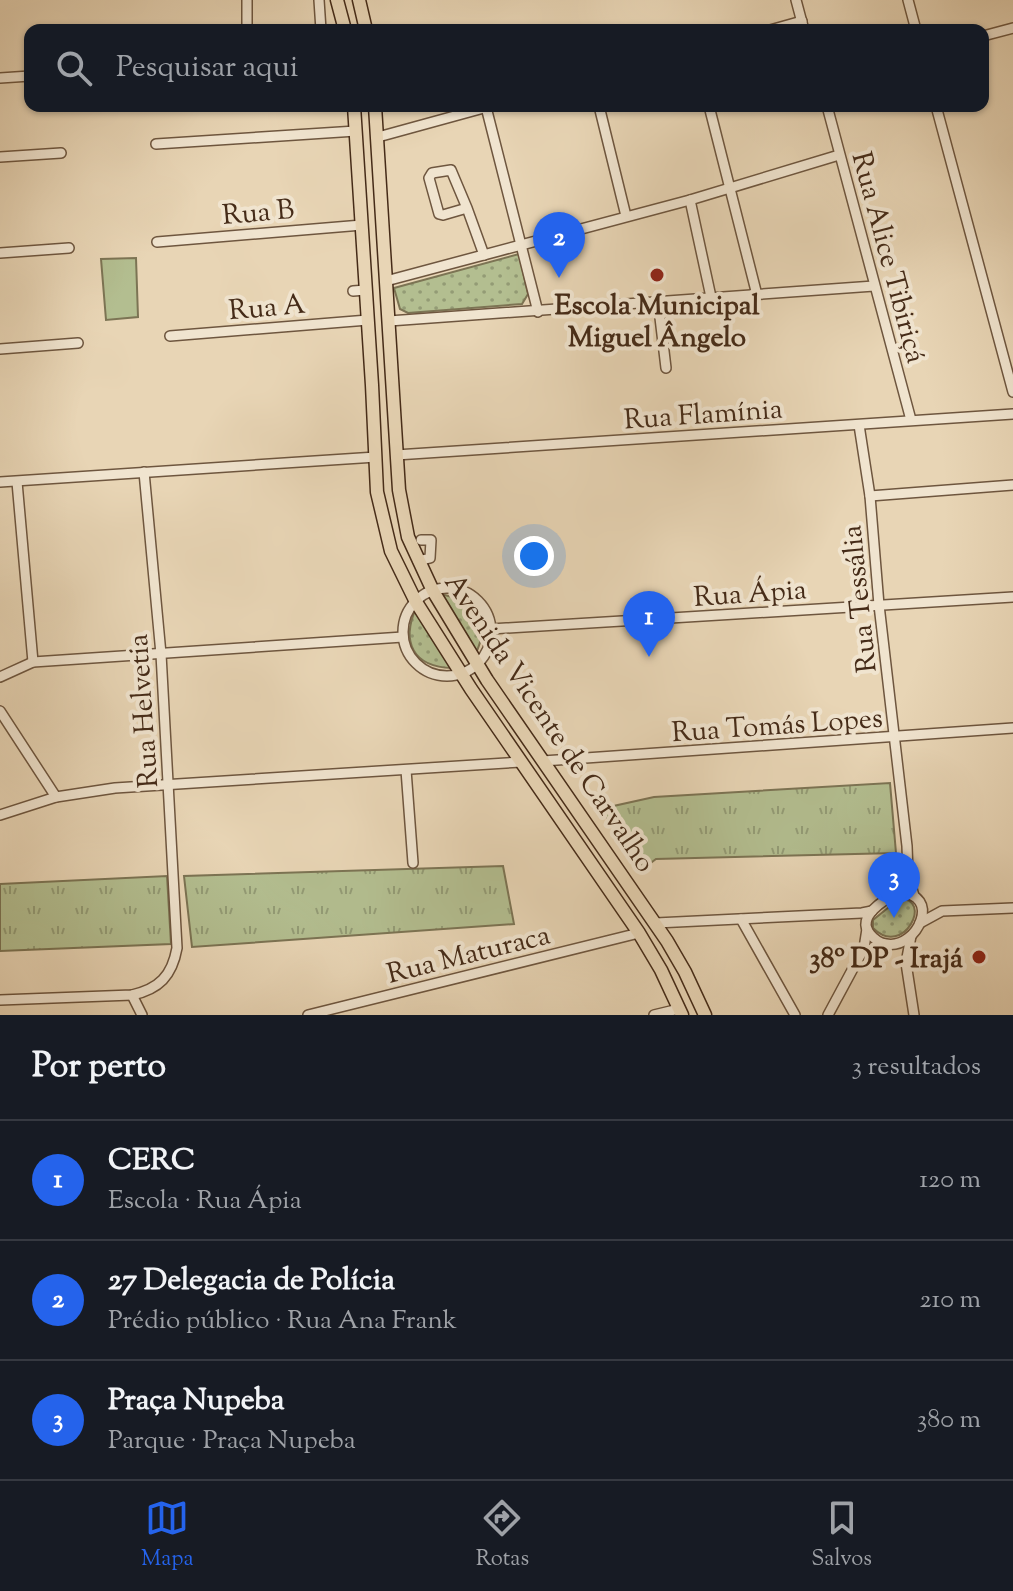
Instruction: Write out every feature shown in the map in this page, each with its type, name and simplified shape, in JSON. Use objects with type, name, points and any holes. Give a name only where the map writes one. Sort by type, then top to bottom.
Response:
[{"type":"main road","points":[[337,0],[343,24]]},
{"type":"main road","points":[[359,0],[365,24]]},
{"type":"main road","name":"Avenida Vicente de Carvalho","points":[[354,112],[362,225],[360,290],[368,320],[377,492],[391,551],[416,602],[461,672],[639,933],[661,970],[680,1012]]},
{"type":"main road","name":"Avenida Vicente de Carvalho","points":[[376,112],[396,455],[402,508],[418,561],[476,662],[656,923],[685,972],[705,1015]]},
{"type":"street","points":[[247,0],[247,24]]},
{"type":"street","points":[[319,0],[321,24]]},
{"type":"street","points":[[796,0],[802,24]]},
{"type":"street","points":[[908,0],[914,24]]},
{"type":"street","points":[[989,34],[1013,28]]},
{"type":"street","points":[[0,78],[24,76]]},
{"type":"street","points":[[378,137],[470,112]]},
{"type":"street","points":[[489,112],[538,312]]},
{"type":"street","points":[[600,112],[626,216]]},
{"type":"street","points":[[710,112],[757,295]]},
{"type":"street","name":"Rua Alice Tibiriçá","points":[[828,112],[911,420]]},
{"type":"street","points":[[938,112],[1013,392]]},
{"type":"street","points":[[156,144],[356,131]]},
{"type":"street","points":[[0,157],[61,153]]},
{"type":"street","points":[[386,281],[690,200],[839,155]]},
{"type":"street","points":[[467,208],[439,214],[429,178],[432,173],[451,170],[467,208],[484,255]]},
{"type":"street","points":[[690,200],[711,297]]},
{"type":"street","name":"Rua B","points":[[157,242],[362,225]]},
{"type":"street","points":[[0,253],[69,248]]},
{"type":"street","points":[[389,321],[874,286]]},
{"type":"street","points":[[658,301],[666,368]]},
{"type":"street","name":"Rua A","points":[[170,336],[368,320]]},
{"type":"street","points":[[0,349],[78,343]]},
{"type":"street","name":"Rua Flamínia","points":[[396,455],[1013,414]]},
{"type":"street","name":"Rua Tessália","points":[[859,425],[870,496],[907,865],[917,899]]},
{"type":"street","points":[[0,482],[376,457]]},
{"type":"street","name":"Rua Helvetia","points":[[132,995],[151,991],[160,984],[168,973],[177,948],[161,654],[144,472]]},
{"type":"street","points":[[17,482],[33,662]]},
{"type":"street","points":[[870,496],[1013,485]]},
{"type":"street","points":[[418,561],[430,558],[431,540],[421,540]]},
{"type":"street","points":[[444,588],[467,592],[484,607],[491,629],[484,653],[476,662],[450,675],[428,672],[411,658],[403,637],[408,612],[416,602],[433,591],[444,588]]},
{"type":"street","name":"Rua Ápia","points":[[491,629],[1013,597]]},
{"type":"street","points":[[0,677],[33,662],[403,637]]},
{"type":"street","points":[[0,711],[56,797]]},
{"type":"street","name":"Rua Tomás Lopes","points":[[543,761],[1013,728]]},
{"type":"street","points":[[0,815],[56,797],[115,788],[521,762]]},
{"type":"street","points":[[406,770],[413,863]]},
{"type":"street","points":[[892,896],[907,865]]},
{"type":"street","points":[[656,923],[850,914],[872,911],[892,896],[903,893],[942,911]]},
{"type":"street","points":[[859,958],[869,947],[901,943],[911,935],[923,914],[917,899]]},
{"type":"street","points":[[919,924],[942,911],[1013,908]]},
{"type":"street","points":[[828,1015],[865,944],[866,927],[872,911]]},
{"type":"street","points":[[850,914],[859,917],[866,927],[900,951],[906,963],[914,1015]]},
{"type":"street","points":[[741,919],[795,1015]]},
{"type":"street","name":"Rua Maturaca","points":[[308,1015],[353,1010],[639,933]]},
{"type":"street","points":[[906,963],[911,935]]},
{"type":"street","points":[[0,1000],[132,995],[142,1015]]},
{"type":"street","points":[[654,1015],[680,1012]]},
{"type":"green space","points":[[519,254],[528,294],[522,304],[408,313],[400,309],[394,288]]},
{"type":"green space","points":[[136,258],[138,317],[106,320],[101,259]]},
{"type":"green space","points":[[441,594],[463,602],[477,615],[482,632],[475,655]]},
{"type":"green space","points":[[416,608],[452,668],[428,663],[414,650],[410,632]]},
{"type":"green space","points":[[890,783],[896,853],[656,859],[644,868],[600,809],[654,797]]},
{"type":"green space","points":[[503,866],[514,924],[192,947],[184,876]]},
{"type":"green space","points":[[167,876],[171,944],[0,951],[0,884]]},
{"type":"green space","points":[[899,899],[909,901],[914,907],[911,924],[895,936],[884,936],[873,928],[873,920]]},
{"type":"place","name":"Escola Municipal Miguel Ângelo","points":[[657,275]]},
{"type":"place","name":"27 Delegacia de Polícia","points":[[559,278]]},
{"type":"place","name":"CERC","points":[[649,657]]},
{"type":"place","name":"Praça Nupeba","points":[[894,918]]},
{"type":"place","name":"38º DP - Irajá","points":[[979,957]]}]
